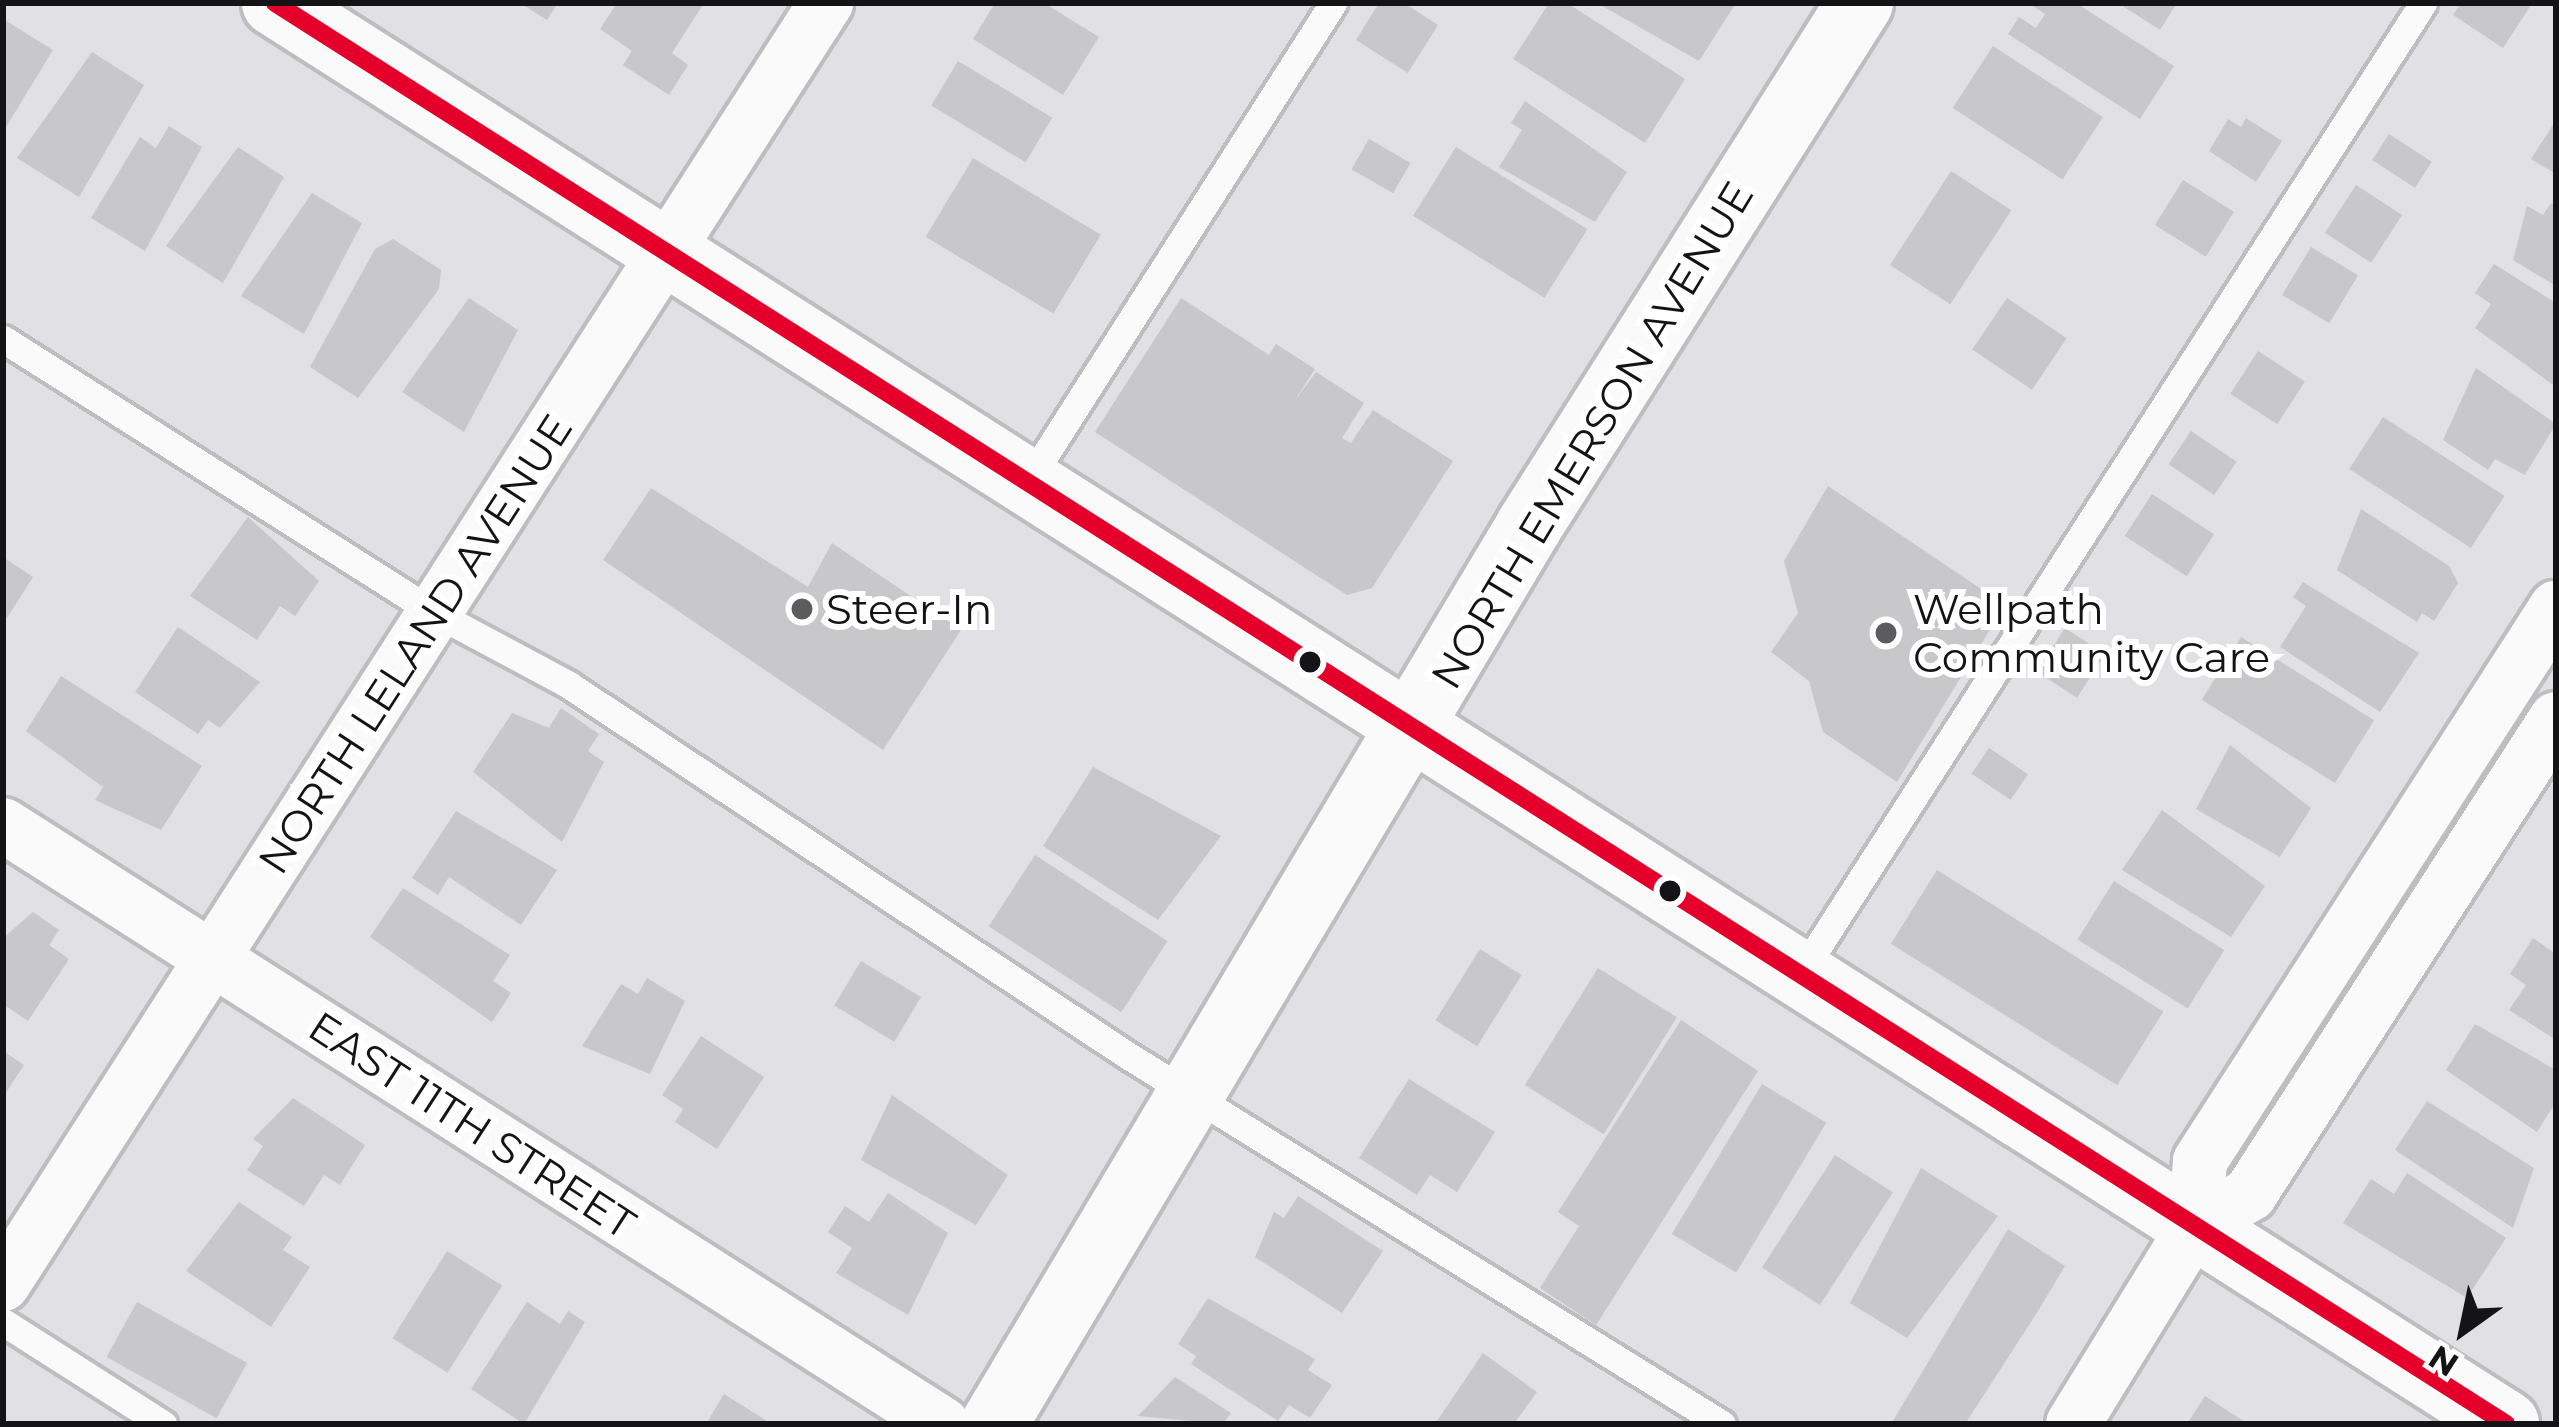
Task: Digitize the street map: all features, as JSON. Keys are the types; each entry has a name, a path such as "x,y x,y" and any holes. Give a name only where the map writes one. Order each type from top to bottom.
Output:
{"main road":[{"path":"275,3 2506,1424"},
{"name":"NORTH EMERSON AVENUE","path":"994,1424 1415,727 1528,526 1860,3"}],"street":[{"name":"NORTH LELAND AVENUE","path":"3,1284 826,3"},
{"path":"2073,1424 2195,1226 2200,1161 2556,608"},
{"path":"2195,1226 2250,1193 2556,719"},
{"name":"EAST 11TH STREET","path":"3,825 942,1424"}],"lane":[{"path":"1030,480 1334,3"},
{"path":"1801,973 2423,3"},
{"path":"3,339 435,613 569,685 1127,1054 1197,1089 1722,1424"},
{"path":"3,1322 163,1424"}],"building":[{"path":"520,3 558,3 547,20"},
{"path":"617,3 704,3 672,53 688,65 669,95 623,65 632,51 600,29"},
{"path":"995,3 1044,3 1099,37 1063,95 973,39"},
{"path":"1379,3 1404,3 1438,25 1408,73 1356,40"},
{"path":"1549,3 1567,3 1685,79 1645,143 1513,59"},
{"path":"1597,3 1729,3 1734,6 1699,61"},
{"path":"2028,3 2076,3 2174,66 2140,119 2008,34 2019,17 2036,28 2045,14"},
{"path":"2118,3 2177,3 2160,30"},
{"path":"2461,3 2531,5 2503,48 2453,15"},
{"path":"3,19 53,50 3,132"},
{"path":"1993,46 2103,117 2063,179 1953,108"},
{"path":"92,52 144,85 79,197 17,158"},
{"path":"958,61 1052,118 1026,162 931,106"},
{"path":"1525,101 1627,172 1595,222 1499,167 1522,130 1511,123"},
{"path":"2246,118 2282,141 2256,182 2209,151 2228,119 2241,127"},
{"path":"2556,120 2556,174 2531,159"},
{"path":"169,126 202,147 145,251 91,218 140,137 156,148"},
{"path":"2389,134 2432,162 2415,188 2372,160"},
{"path":"1369,139 1411,163 1393,193 1352,169"},
{"path":"238,147 284,177 223,283 166,246"},
{"path":"1456,147 1587,229 1545,298 1413,216"},
{"path":"973,158 1101,235 1053,314 926,237"},
{"path":"1951,171 2011,210 1950,304 1890,265"},
{"path":"2183,180 2234,212 2206,257 2155,225"},
{"path":"2356,185 2402,215 2371,263 2325,233"},
{"path":"312,193 362,223 304,334 241,296"},
{"path":"2551,203 2556,206 2556,286 2513,260 2527,206 2543,215"},
{"path":"393,239 441,270 439,289 358,398 310,367 375,249"},
{"path":"2311,247 2358,275 2329,323 2282,295"},
{"path":"2494,264 2556,303 2556,387 2475,328 2491,304 2475,293"},
{"path":"469,298 518,330 464,432 402,392"},
{"path":"1181,298 1269,355 1276,344 1315,369 1293,403 1316,372 1364,403 1342,438 1351,443 1373,410 1453,461 1372,588 1347,595 1095,432"},
{"path":"2007,298 2067,338 2032,390 1972,349"},
{"path":"2258,351 2305,381 2277,424 2230,394"},
{"path":"2476,368 2556,424 2525,475 2495,459 2488,470 2443,440"},
{"path":"2383,417 2505,496 2471,548 2349,469"},
{"path":"2191,431 2237,462 2214,495 2169,464"},
{"name":"Wellpath Community Care","path":"1828,486 2005,605 1897,782 1823,732 1809,681 1771,652 1798,613 1784,561"},
{"name":"Steer-In","path":"651,488 808,587 832,543 961,630 883,750 603,560"},
{"path":"2152,494 2214,534 2187,576 2125,536"},
{"path":"2361,509 2449,566 2458,583 2434,621 2422,613 2417,622 2337,570"},
{"path":"248,517 319,581 295,616 280,606 257,640 190,596"},
{"path":"3,557 33,577 3,624"},
{"path":"2303,582 2419,653 2380,712 2280,647 2306,606 2293,597"},
{"path":"178,627 260,682 220,728 208,720 198,734 135,692"},
{"path":"2065,628 2105,654 2077,698 2037,672"},
{"path":"2241,637 2374,720 2335,783 2202,700"},
{"path":"61,676 202,766 161,830 95,800 103,787 26,731"},
{"path":"561,708 599,734 588,751 604,762 562,842 473,772 512,713 549,728"},
{"path":"2230,745 2311,808 2280,857 2196,809"},
{"path":"1989,748 2028,774 2011,800 1972,774"},
{"path":"1093,767 1221,836 1158,920 1043,846"},
{"path":"2162,810 2265,886 2231,937 2122,870"},
{"path":"456,811 557,870 521,925 449,877 438,895 412,878"},
{"path":"1035,855 1168,941 1121,1012 989,926"},
{"path":"1937,870 2163,1011 2117,1085 1891,944"},
{"path":"2114,881 2224,950 2188,1008 2077,940"},
{"path":"403,888 510,955 493,981 511,993 492,1022 370,937"},
{"path":"33,912 59,930 49,945 69,959 28,1021 3,1004 3,938"},
{"path":"2533,938 2556,954 2556,1040 2509,1010 2526,985 2510,974"},
{"path":"1480,949 1522,975 1477,1046 1435,1020"},
{"path":"861,961 921,997 894,1042 834,1006"},
{"path":"1598,968 1677,1017 1604,1134 1525,1085"},
{"path":"647,978 685,1001 650,1074 582,1046 621,984 638,994"},
{"path":"1681,1020 1758,1071 1596,1325 1540,1288 1579,1226 1558,1212"},
{"path":"2475,1024 2556,1070 2556,1102 2537,1132 2446,1070"},
{"path":"701,1036 764,1077 717,1149 675,1122 683,1109 662,1095"},
{"path":"3,1051 24,1065 3,1097"},
{"path":"1409,1079 1495,1132 1457,1192 1430,1175 1417,1195 1359,1158"},
{"path":"1762,1084 1826,1123 1736,1273 1672,1234"},
{"path":"892,1095 1008,1175 976,1225 861,1160"},
{"path":"293,1098 365,1145 340,1185 324,1175 304,1206 247,1170 263,1146 253,1139"},
{"path":"2427,1101 2534,1168 2513,1228 2395,1150"},
{"path":"1835,1155 1893,1193 1820,1305 1762,1267"},
{"path":"1921,1168 1998,1216 1907,1338 1850,1303"},
{"path":"2407,1173 2506,1238 2467,1298 2343,1223 2371,1179 2394,1194"},
{"path":"888,1193 948,1233 908,1315 836,1273 852,1248 828,1232 845,1206 869,1222"},
{"path":"1298,1196 1383,1251 1342,1313 1255,1257 1274,1212 1284,1218"},
{"path":"239,1202 292,1237 283,1250 310,1267 271,1327 186,1271"},
{"path":"2008,1229 2065,1266 2038,1311 1965,1424 1891,1424"},
{"path":"447,1251 502,1285 448,1373 392,1338"},
{"path":"1208,1298 1315,1359 1308,1370 1332,1385 1310,1418 1289,1405 1278,1421 1191,1364 1196,1356 1178,1344"},
{"path":"137,1302 247,1363 217,1418 106,1357"},
{"path":"527,1302 560,1324 568,1311 585,1322 524,1424 471,1389"},
{"path":"1483,1353 1537,1392 1514,1424 1435,1424"},
{"path":"1175,1377 1231,1413 1223,1424 1138,1416"},
{"path":"724,1394 772,1424 706,1424"},
{"path":"2205,1396 2248,1424 2187,1424"}],"transit line":[{"path":"275,3 2506,1424"}],"place":[{"name":"Steer-In","path":"802,609"},
{"name":"Wellpath Community Care","path":"1886,633"}]}
